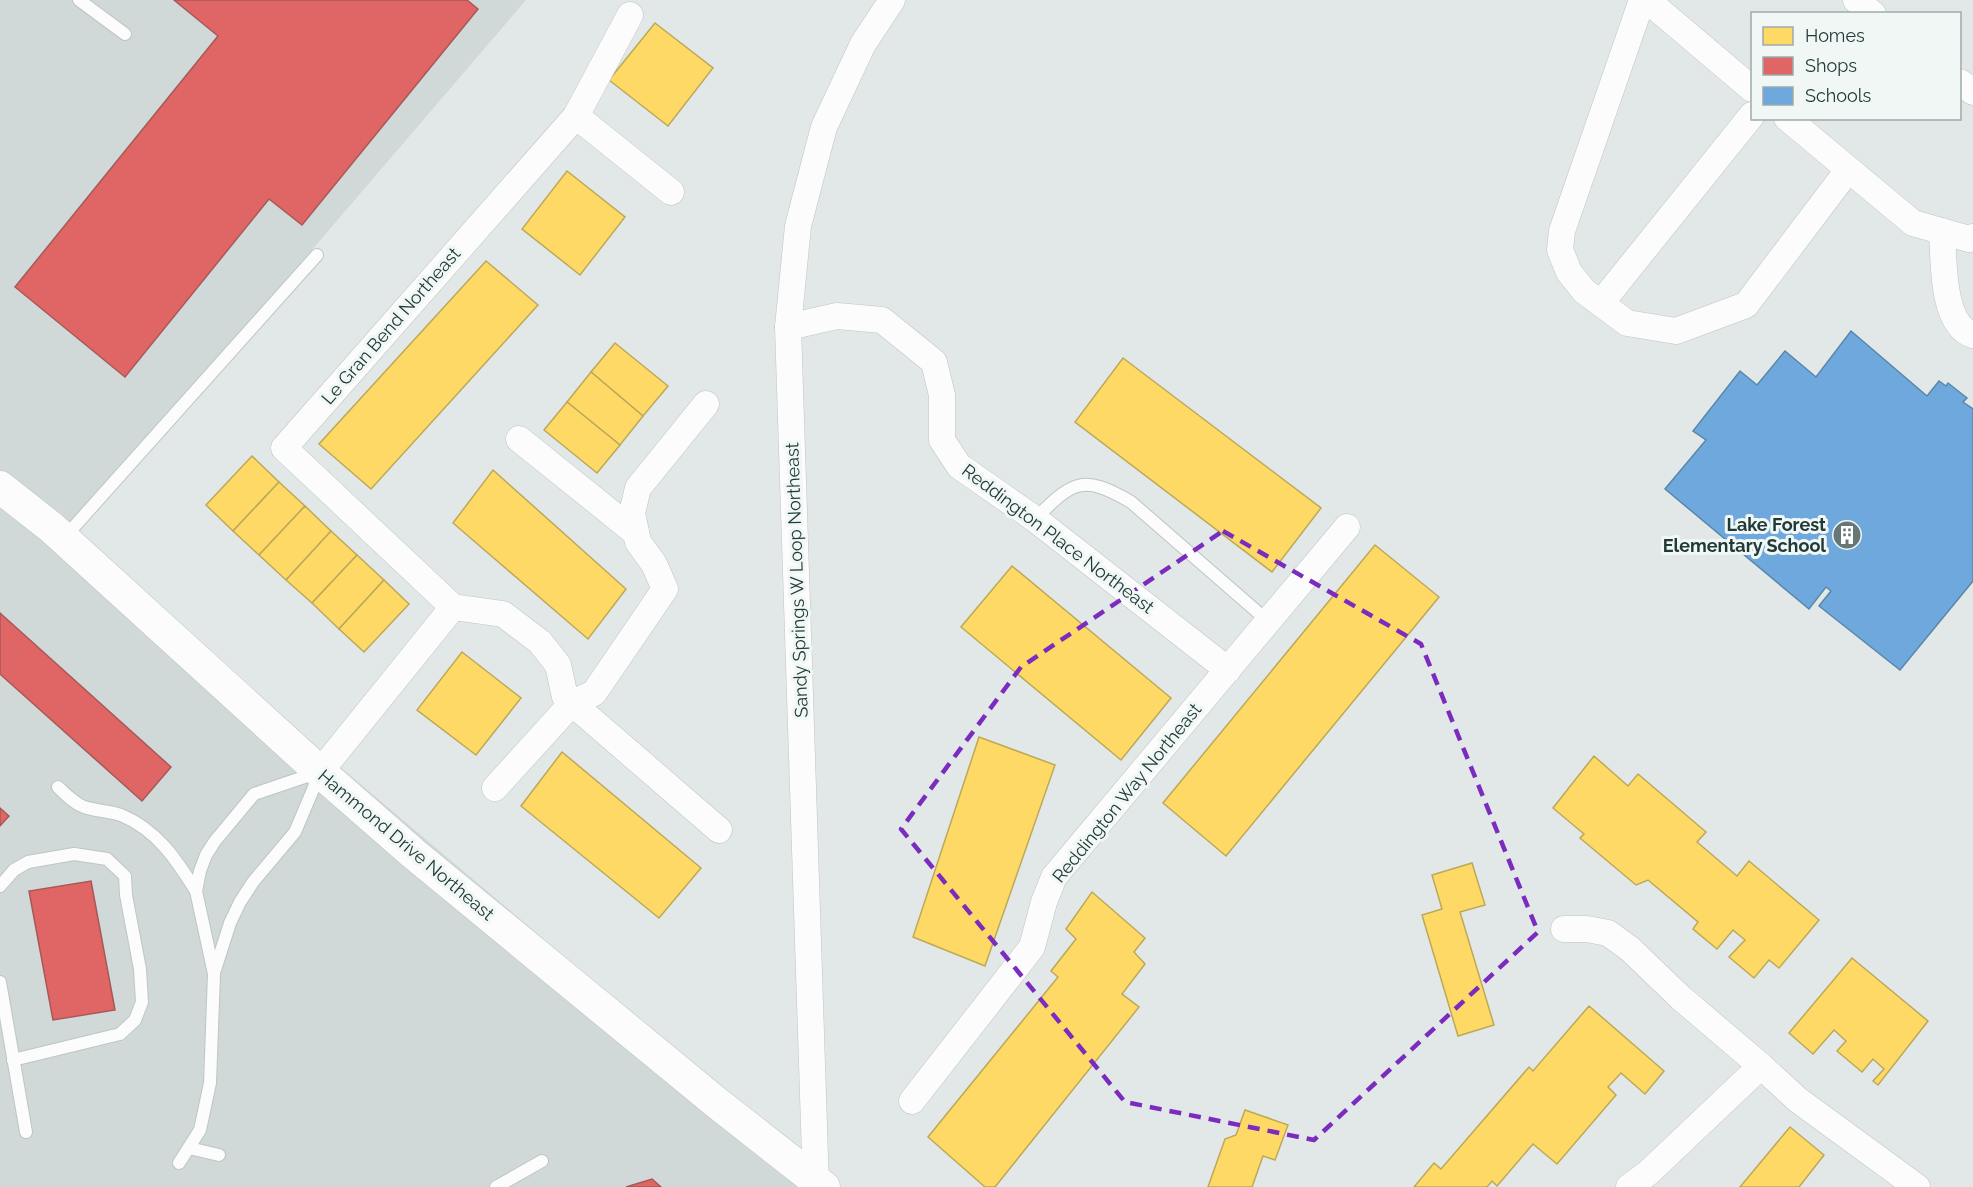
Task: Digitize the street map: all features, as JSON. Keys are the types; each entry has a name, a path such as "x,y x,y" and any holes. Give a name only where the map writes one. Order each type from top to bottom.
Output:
{"street":[{"name":"Sandy Springs W Loop Northeast","path":"819,1185 788,327 798,225 825,127 863,44 892,0"},
{"path":"1642,0 1562,231 1560,250 1569,272 1584,291 1627,323 1676,331 1746,305 1848,170"},
{"path":"1647,0 1751,88"},
{"path":"1856,0 1871,12"},
{"name":"Le Gran Bend Northeast","path":"453,607 284,448 576,116 630,15"},
{"path":"576,116 671,192"},
{"path":"1601,303 1751,116"},
{"path":"1789,120 1913,223 1969,239 1973,237"},
{"path":"1942,231 1948,306 1956,321 1973,335"},
{"name":"Reddington Place Northeast","path":"788,327 837,316 882,320 934,362 942,395 942,440 959,466 1035,519 1228,670"},
{"path":"495,788 572,704 594,693 665,589 654,564 639,542 632,513 638,488 706,404"},
{"path":"519,439 636,533"},
{"name":"Hammond Drive Northeast","path":"0,487 63,539 320,772 448,882 819,1185"},
{"name":"Reddington Way Northeast","path":"912,1101 1032,947 1044,902 1054,877 1347,527"},
{"path":"320,772 453,607 503,614 540,642 558,665 565,697 719,830"},
{"path":"1564,929 1587,929 1608,933 1630,949 1681,998 1798,1100 1917,1187"},
{"path":"1629,1187 1648,1173 1761,1066"}],"lane":[{"path":"79,0 125,34"},
{"path":"63,539 317,255"},
{"path":"1035,519 1063,492 1081,484 1107,488 1131,502 1269,622"},
{"path":"196,891 206,855 254,794 320,772"},
{"path":"214,974 230,923 240,902 253,882 295,832 320,772"},
{"path":"58,787 84,807 120,815 156,836 172,854 196,891 214,974 210,1083 200,1130 179,1164"},
{"path":"0,886 15,870 28,862 74,854 107,858 125,876 126,895 140,969 142,1002 135,1020 120,1034 13,1060"},
{"path":"0,982 26,1132"},
{"path":"189,1148 219,1155"},
{"path":"496,1187 542,1161"}],"highlighted area":[{"path":"1223,531 1421,644 1538,932 1314,1140 1125,1102 901,829 1021,667"}],"shaded area":[{"path":"0,0 526,0 67,536 823,1175 834,1187 0,1187"}],"building: Homes":[{"path":"655,23 713,68 668,126 609,80"},
{"path":"567,171 625,217 580,275 522,229"},
{"path":"486,261 538,305 371,489 319,444"},
{"path":"615,343 668,386 643,416 591,372"},
{"path":"1123,358 1321,508 1272,572 1075,422"},
{"path":"591,372 643,416 620,445 567,402"},
{"path":"567,402 620,445 597,473 544,430"},
{"path":"252,456 279,482 233,531 206,505"},
{"path":"493,470 626,589 588,639 453,523"},
{"path":"279,482 305,506 259,555 233,531"},
{"path":"305,506 331,531 286,580 259,555"},
{"path":"331,531 357,555 312,603 286,580"},
{"path":"1375,545 1439,597 1226,856 1163,803"},
{"path":"357,555 384,580 339,629 312,603"},
{"path":"1012,566 1171,698 1121,760 961,627"},
{"path":"384,580 409,604 364,652 339,629"},
{"path":"462,652 521,698 476,755 417,710"},
{"path":"979,737 1055,765 985,966 913,937"},
{"path":"562,752 701,868 659,918 521,806"},
{"path":"1594,756 1628,786 1638,774 1706,832 1697,842 1737,876 1749,861 1819,920 1779,968 1769,960 1754,978 1729,957 1745,940 1733,930 1717,949 1693,929 1698,922 1648,880 1636,885 1580,838 1584,834 1553,808"},
{"path":"1472,863 1485,905 1460,912 1494,1025 1458,1036 1422,915 1442,909 1432,875"},
{"path":"1092,892 1145,938 1134,952 1145,964 1122,994 1139,1007 995,1187 985,1187 928,1137 1058,977 1051,971 1076,939 1066,929"},
{"path":"1852,958 1928,1021 1878,1085 1873,1081 1884,1069 1873,1059 1862,1072 1837,1051 1846,1041 1834,1030 1813,1054 1789,1033"},
{"path":"1589,1006 1664,1071 1645,1094 1621,1073 1608,1087 1616,1095 1557,1164 1533,1144 1497,1186 1492,1181 1487,1187 1414,1187 1434,1163 1441,1169 1529,1067 1533,1071"},
{"path":"1245,1110 1288,1125 1275,1160 1263,1156 1252,1187 1208,1187 1225,1139 1236,1135"},
{"path":"1790,1127 1824,1155 1799,1187 1740,1187"}],"building: Shops":[{"path":"174,0 467,0 478,9 302,225 269,199 125,377 15,287 218,36"},
{"path":"0,613 171,767 142,801 0,674"},
{"path":"0,808 9,816 0,826"},
{"path":"91,881 115,1010 53,1020 29,891"},
{"path":"652,1179 661,1187 626,1187"}],"building: Schools":[{"name":"Lake Forest Elementary School","path":"1851,331 1927,396 1939,381 1946,386 1948,383 1967,398 1963,402 1973,409 1973,581 1900,670 1819,606 1831,591 1826,587 1809,609 1665,489 1706,440 1693,431 1740,371 1757,385 1785,351 1816,377"}],"place":[{"name":"Lake Forest Elementary School","path":"1847,535"}]}
